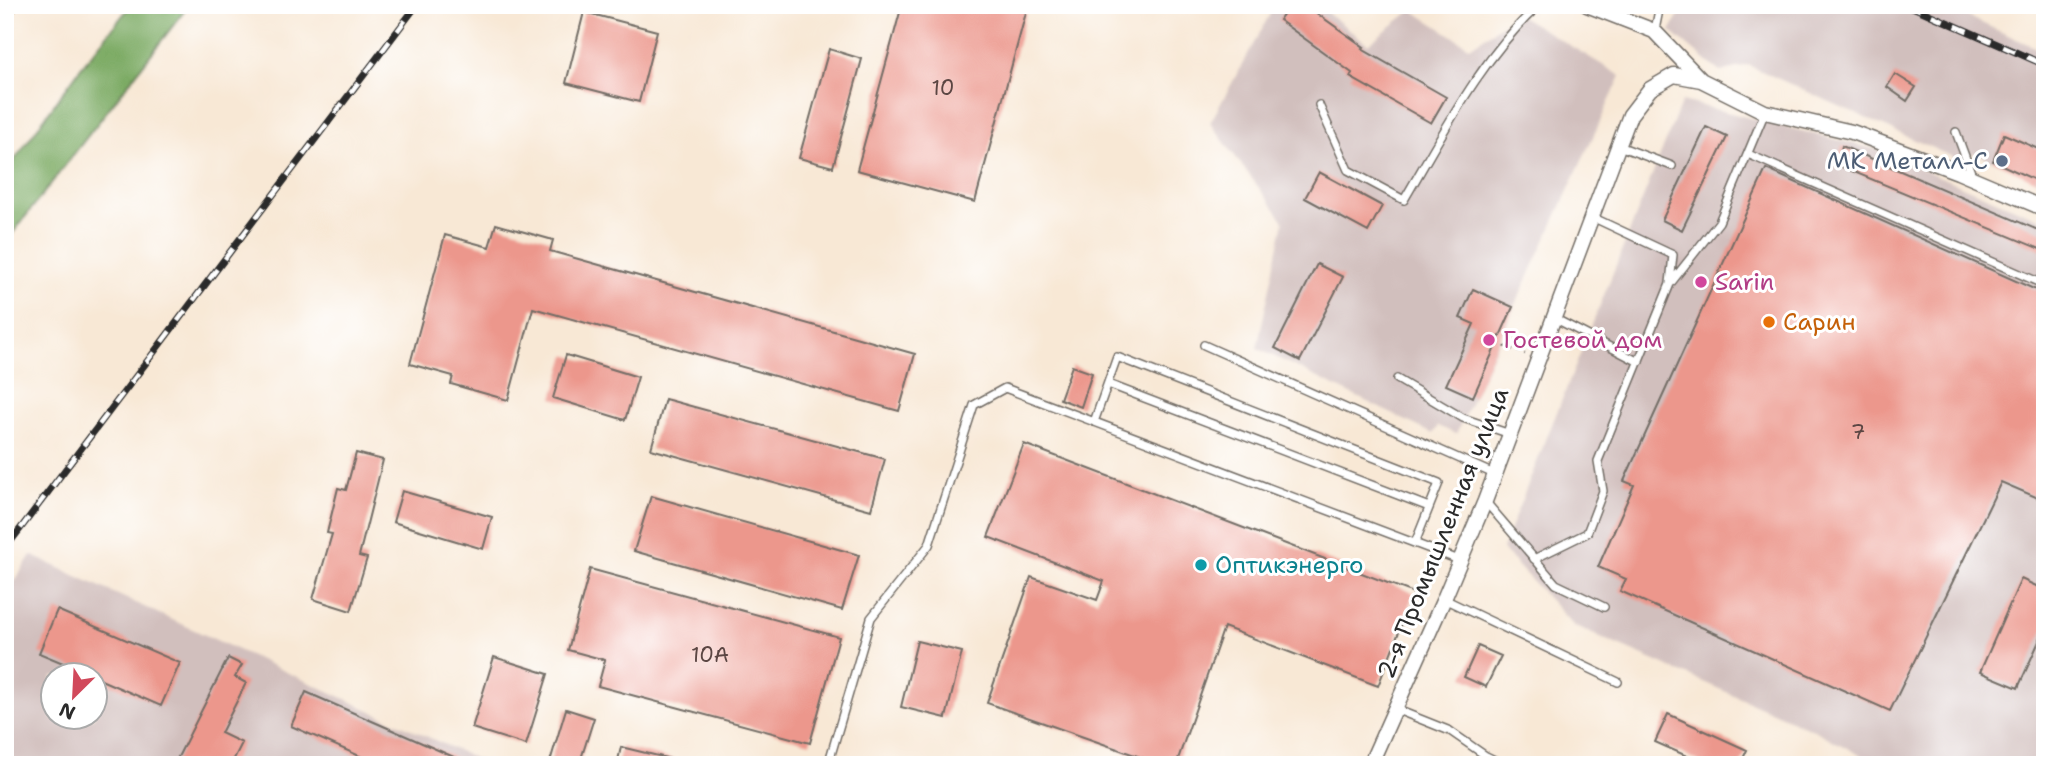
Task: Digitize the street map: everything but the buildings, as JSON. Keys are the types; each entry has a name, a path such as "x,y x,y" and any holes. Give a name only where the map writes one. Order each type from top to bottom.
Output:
{"street":[{"path":"1587,5 1654,31 1701,80"},
{"name":"2-я Промышленная улица","path":"1370,765 1485,500 1630,115 1650,89 1674,75 1701,80 1765,112 1852,132 1973,178 2045,209"}],"lane":[{"path":"1319,106 1348,170 1404,200 1464,98 1492,58 1539,5"},
{"path":"1654,31 1660,5"},
{"path":"1534,559 1587,533 1603,491 1598,461 1670,284 1719,222 1765,112"},
{"path":"1956,132 1973,178"},
{"path":"1618,146 1672,166"},
{"path":"1748,154 2045,285"},
{"path":"1592,217 1672,254 1670,284"},
{"path":"1553,318 1639,362"},
{"path":"1204,345 1494,474"},
{"path":"1094,422 1117,357 1439,483 1415,544"},
{"path":"1397,379 1463,418 1510,434"},
{"path":"1108,384 1429,507"},
{"path":"828,765 872,618 929,545 974,405 1005,388 1459,560"},
{"path":"1485,500 1556,584 1604,607"},
{"path":"1444,599 1618,682"},
{"path":"1395,709 1450,732 1504,765"}],"path":[{"path":"5,21 21,5"},
{"path":"1498,344 1538,359"}],"shaded area":[{"path":"1275,5 1317,5 1368,44 1412,10 1470,47 1517,14 1621,76 1456,434 1438,426 1433,434 1257,348 1284,221 1210,123"},
{"path":"1685,5 1942,5 2045,52 2045,184 1975,153 1957,159 1748,65 1720,72 1670,31"},
{"path":"1682,101 1874,149 2045,221 2045,765 1878,765 1816,731 1574,626 1502,549"},
{"path":"31,555 489,765 5,765 5,597"}],"green space":[{"path":"131,5 189,5 5,243 5,173 79,70"}],"railway":[{"path":"5,549 417,5"},
{"path":"1908,5 2045,65"}],"place":[{"name":"МК Металл-С","path":"2002,161"},
{"name":"Sarin","path":"1701,282"},
{"name":"Сарин","path":"1769,322"},
{"name":"Гостевой дом","path":"1489,340"},
{"name":"Оптикэнерго","path":"1201,565"}]}
